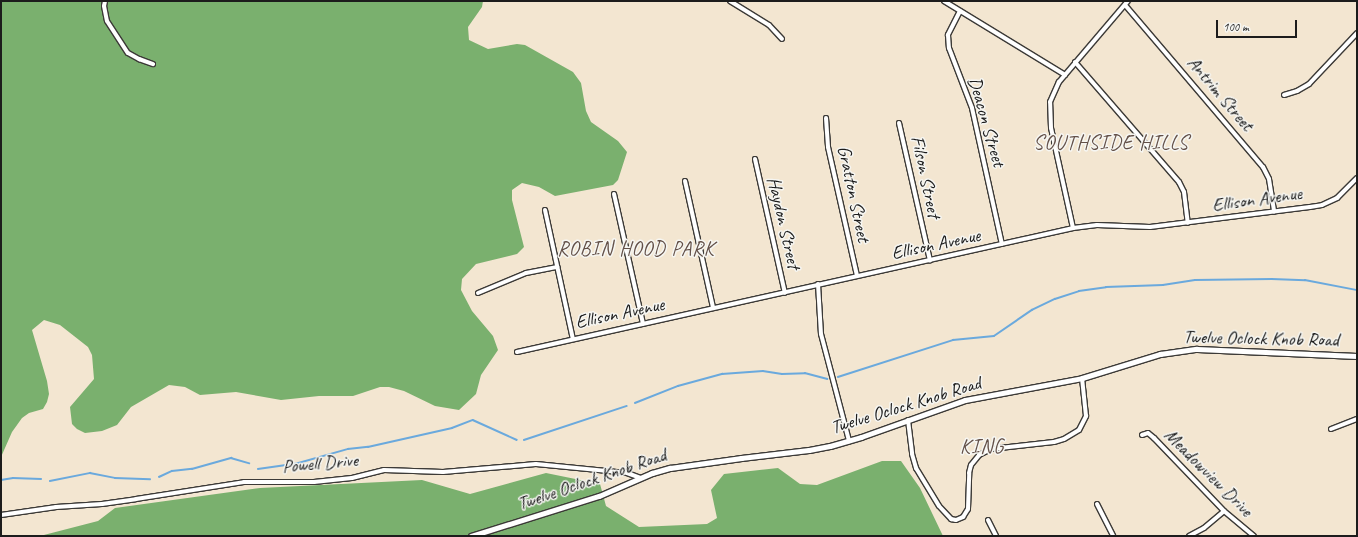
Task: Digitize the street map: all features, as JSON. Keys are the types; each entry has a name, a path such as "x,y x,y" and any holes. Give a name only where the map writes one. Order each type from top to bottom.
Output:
{"street":[{"path":"105,1 104,6 107,21 128,53 153,64"},
{"path":"730,1 769,25 782,39"},
{"path":"944,1 1065,75"},
{"path":"1073,228 1050,120 1052,96 1075,62 1127,3"},
{"name":"Antrim Street","path":"1127,3 1263,167 1269,179 1274,212"},
{"name":"Deacon Street","path":"960,11 948,35 949,48 972,108 1002,244"},
{"path":"1284,94 1297,91 1309,84 1357,33"},
{"path":"1075,62 1179,182 1184,192 1188,223"},
{"name":"Gratton Street","path":"826,118 828,147 857,276"},
{"name":"Filson Street","path":"899,122 930,260"},
{"name":"Haydon Street","path":"755,159 785,293"},
{"path":"685,181 713,307"},
{"name":"Ellison Avenue","path":"517,352 713,307 785,293 818,284 1073,228 1097,226 1150,227 1310,207 1329,202 1344,192 1356,181"},
{"path":"614,194 643,324"},
{"path":"545,210 573,339"},
{"path":"478,293 526,273 557,267"},
{"path":"818,284 821,334 849,441"},
{"name":"Twelve Oclock Knob Road","path":"471,536 599,496 641,478 670,468 809,450 849,441 978,397 1082,378 1144,358 1190,350 1357,356"},
{"path":"908,420 912,454 916,468 939,506 951,519 956,520 963,517 968,509 969,473 971,465 978,456 991,449 1054,442 1068,437 1079,430 1086,416 1082,378"},
{"path":"1331,429 1357,418"},
{"name":"Meadowview Drive","path":"1142,435 1148,433 1154,438 1224,511 1254,536"},
{"name":"Powell Drive","path":"1,515 56,506 129,500 244,482 314,482 352,478 384,470 443,472 536,464 627,473 641,478"},
{"path":"1097,504 1113,536"},
{"path":"1189,536 1204,528 1224,511"},
{"path":"988,520 996,536"}],"green space":[{"path":"1,1 483,1 482,7 468,27 469,40 488,49 517,44 525,45 573,72 581,83 586,111 591,122 618,141 627,152 618,180 613,185 555,196 539,187 522,183 512,190 512,200 524,247 517,254 476,264 462,279 461,290 472,311 493,336 498,350 481,375 476,394 459,410 435,406 404,391 389,387 380,387 353,396 319,396 281,400 236,392 200,395 185,387 169,385 131,407 117,425 102,431 85,433 77,429 72,424 70,407 94,379 92,355 88,347 60,325 44,320 32,330 47,381 49,394 47,402 43,409 29,413 22,418 12,432 1,457"},
{"path":"882,461 901,461 920,488 943,536 40,536 98,521 115,508 260,488 422,480 470,494 546,473 600,484 606,506 639,527 707,524 717,518 711,490 724,474 778,468 800,484 817,485"}],"waterway":[{"path":"838,377 953,340 994,336 1032,310 1055,299 1079,291 1106,287 1163,285 1195,280 1272,279 1305,280 1357,290"},
{"path":"635,403 678,386 722,374 763,371 782,374 805,373 827,379"},
{"path":"524,440 627,406"},
{"path":"258,469 295,464 348,449 368,447 452,428 473,420 517,440"},
{"path":"159,477 172,471 192,469 231,458 249,463"},
{"path":"50,481 90,473 115,478 150,479"},
{"path":"1,480 13,478 41,479"}],"district":[{"name":"SOUTHSIDE HILLS","path":"1111,142"},
{"name":"ROBIN HOOD PARK","path":"636,248"},
{"name":"KING","path":"982,446"}]}
